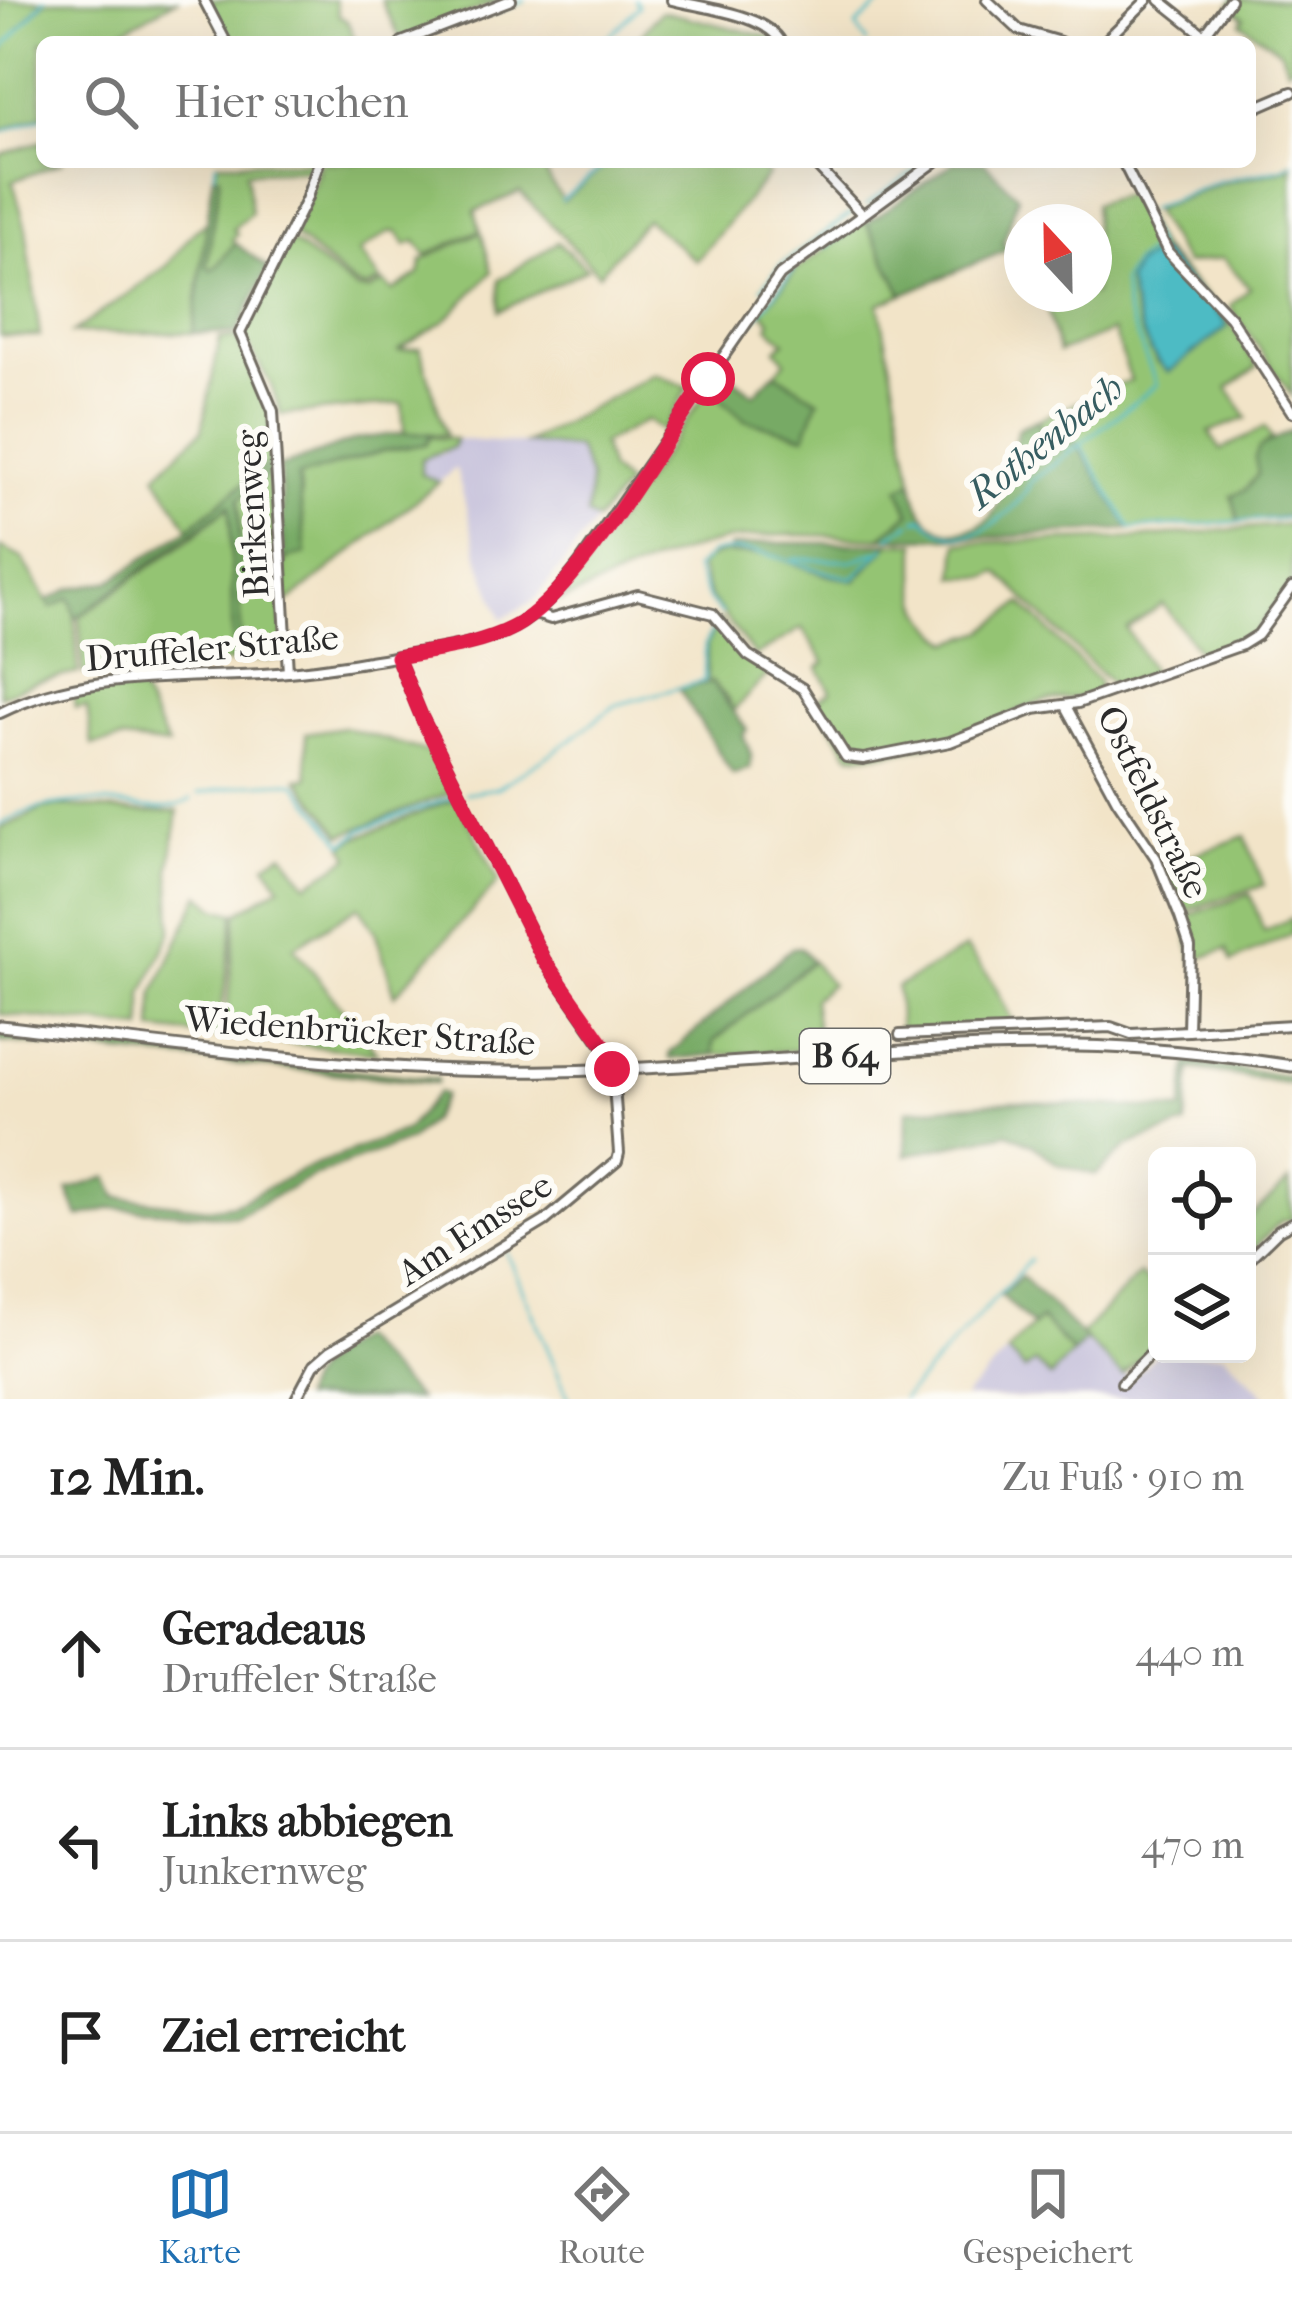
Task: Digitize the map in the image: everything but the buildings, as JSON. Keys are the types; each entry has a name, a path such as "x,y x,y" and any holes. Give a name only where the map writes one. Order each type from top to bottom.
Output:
{"main road":[{"name":"Wiedenbrücker Straße","path":"0,1026 408,1068 612,1069 1036,1046 1184,1051 1292,1066"}],"street":[{"path":"204,0 223,36"},
{"path":"418,36 511,0"},
{"path":"672,0 760,22 778,36"},
{"path":"987,0 1019,30 1040,36"},
{"path":"996,9 1005,0"},
{"path":"1110,36 1147,0"},
{"path":"1160,0 1204,35 1230,0"},
{"path":"1256,107 1292,92"},
{"name":"Birkenweg","path":"288,672 273,411 240,333 306,200 317,168"},
{"path":"820,168 862,214"},
{"name":"Druffeler Straße","path":"0,713 88,683 288,672 397,657 485,640 535,614 580,563 780,275 927,168"},
{"path":"1126,168 1168,252 1229,317 1292,412"},
{"name":"Ostfeldstraße","path":"1188,1031 1190,947 1180,917 1156,858 1117,800 1072,707 1241,645 1258,635 1292,588"},
{"path":"535,614 551,619 638,595 713,614 748,655 803,689 846,757 854,759 950,742 1034,709 1072,707"},
{"path":"397,657 422,718 544,960 604,1045 612,1069"},
{"path":"900,1036 1111,1027 1131,1034 1292,1025"},
{"name":"Am Emssee","path":"296,1399 314,1365 330,1351 545,1222 617,1161 612,1069"},
{"path":"1254,1255 1292,1223"},
{"path":"1122,1383 1148,1357"}],"shaded area":[{"path":"455,439 577,448 590,478 587,516 596,521 536,599 502,619 479,559 456,468 439,482 421,474 419,467 421,459 453,447"},
{"path":"1086,1340 1131,1380 1148,1363 1233,1363 1269,1399 963,1398 1007,1352 1025,1370 1034,1362 1050,1376"}],"green space":[{"path":"0,0 44,0 17,31 47,0 176,0 119,36 36,36 36,118 0,131 0,53 5,50 0,51"},
{"path":"209,0 335,0 339,16 353,36 229,36"},
{"path":"381,0 502,0 411,36 399,36"},
{"path":"1233,0 1292,0 1292,66 1287,68 1281,51 1241,23 1244,18 1229,7"},
{"path":"661,11 766,36 640,36"},
{"path":"36,143 36,168 47,168 13,181 26,229 40,336 0,336 0,155"},
{"path":"1292,164 1292,396 1230,306 1250,288 1223,258 1185,264 1152,210 1222,183"},
{"path":"216,168 314,168 246,172 251,213 233,229 235,243 209,270 220,177 215,175"},
{"path":"320,168 542,168 563,201 602,168 759,168 768,175 696,261 646,219 599,274 520,192 475,211 480,230 426,255 416,241 406,245 398,232 389,232 359,252 381,281 366,288 355,285 293,235"},
{"path":"946,168 990,168 1018,196 1016,204 1004,204 1004,251 903,294 867,223"},
{"path":"213,175 220,176 207,265 210,270 216,267 235,243 268,268 237,333 193,333"},
{"path":"1132,192 1159,247 1229,320 1257,367 1228,388 1247,418 1209,432 1221,450 1265,427 1272,438 1258,453 1259,473 1245,490 1232,496 1239,522 1130,529 1076,442 1043,434 1037,420 1131,380 1113,331 1059,352 1048,312 1112,312 1112,204 1094,204","holes":["1164,255 1224,320 1157,363 1131,300"]},
{"path":"865,221 903,294 879,304 913,481 900,489 910,513 880,538 766,536 707,545 561,601 709,388 745,420 818,400 775,373 786,361 776,349 785,342 768,326 771,321 762,311 797,269"},
{"path":"207,222 193,333 72,333 167,266"},
{"path":"481,232 492,272 445,321 397,351 420,348 446,435 404,433 402,403 281,415 271,385 243,335 288,244 292,242 356,289 368,291 384,283 393,291 419,274 422,260"},
{"path":"558,242 587,269 499,311 499,280"},
{"path":"220,338 237,338 271,411 270,462 189,528 156,475 202,430"},
{"path":"722,370 754,394 775,373 818,400 805,436 745,420 709,388"},
{"path":"654,374 688,387 663,431 647,420 602,444 610,471 627,484 596,521 587,516 590,478 577,448 526,443"},
{"path":"1037,420 1043,434 1076,442 1130,529 880,538 910,513 899,488 913,481 922,511 935,525 954,531 985,522 1001,498 1018,428"},
{"path":"1292,430 1292,516 1239,522 1232,496 1245,490 1258,474 1255,458 1259,448"},
{"path":"431,434 426,444 383,451 298,477 306,554 284,559 280,467 357,439"},
{"path":"430,437 455,439 453,447 421,459 421,474 439,482 286,604 284,559 288,560 301,495 298,477 383,451 426,444"},
{"path":"270,462 274,469 239,499 241,661 233,662 230,505 79,616 70,598 51,608 47,601 72,588 111,581 189,528"},
{"path":"274,469 285,659 241,661 239,498"},
{"path":"231,504 233,662 83,673 79,617"},
{"path":"1292,524 1292,582 1254,634 1202,656 1163,604 1127,629 1153,673 1114,687 998,572 988,577 955,577 958,543 1137,538"},
{"path":"890,543 916,543 919,599 929,621 951,642 985,631 1022,603 1099,682 1097,694 1041,702 974,731 920,747 849,754 816,701 831,691 818,668 825,663 802,628 755,656 711,599 699,567 712,557 751,552 855,580"},
{"path":"890,543 856,580 767,554 729,554 730,547"},
{"path":"0,547 22,558 51,607 70,598 78,673 0,696"},
{"path":"720,621 746,656 771,671 733,711 729,700 707,682 707,643"},
{"path":"712,682 747,730 743,734 751,755 750,768 733,775 678,688"},
{"path":"138,686 168,746 123,740 92,745 87,707 75,708 73,693"},
{"path":"343,727 435,754 454,791 342,835 298,779 308,778 306,733"},
{"path":"457,798 499,881 395,995 375,931 359,906 294,947 377,1053 224,1037 237,913 280,886 266,864 283,853 307,884 350,857 344,846 355,838"},
{"path":"58,806 178,811 170,869 172,931 143,993 143,1029 0,1014 0,829"},
{"path":"1245,836 1264,885 1180,913 1162,866"},
{"path":"200,894 216,908 235,913 218,1037 153,1030 154,993"},
{"path":"1250,894 1264,931 1292,918 1292,934 1232,962 1227,949 1193,961 1185,917"},
{"path":"800,947 812,961 714,1041 714,1055 670,1059 670,1053 792,948"},
{"path":"966,948 992,980 1015,1027 900,1034 897,987"},
{"path":"812,961 831,984 813,999 819,1049 714,1055 713,1042"},
{"path":"0,1033 437,1079 437,1083 0,1042"},
{"path":"1188,1062 1292,1077 1292,1084 1191,1069 1186,1125 1128,1146 1096,1175 1057,1164 1034,1145 1008,1133 906,1155 907,1110 1012,1101 1182,1110"},
{"path":"438,1092 444,1095 430,1121 410,1140 314,1176 236,1216 112,1208 79,1217 68,1190 108,1177 117,1197 208,1208 234,1204 302,1170 406,1130"},
{"path":"1289,1181 1292,1219 1281,1221 1256,1246 1256,1212"},
{"path":"1139,1274 1148,1282 1148,1352 1122,1375 1081,1335"},
{"path":"1021,1276 1086,1340 1073,1353 1041,1319 1033,1326 1001,1295"},
{"path":"1040,1318 1073,1353 1050,1377 1035,1362 1025,1370 1007,1352"},
{"path":"357,1338 418,1399 301,1399 315,1370"}],"water":[{"path":"1159,251 1227,327 1169,372 1147,343 1127,281 1137,263"}],"waterway":[{"path":"0,52 45,0"},
{"path":"489,15 525,0"},
{"path":"610,36 639,6 635,0"},
{"path":"863,36 856,26 886,0"},
{"path":"1101,36 1138,1"},
{"path":"212,7 228,36"},
{"path":"0,133 36,120"},
{"name":"Rothenbach","path":"1149,209 1219,181 1292,162"},
{"path":"214,174 215,168"},
{"path":"562,200 601,168"},
{"path":"866,205 918,168"},
{"path":"762,288 782,264 852,213"},
{"name":"Rothenbach","path":"917,520 923,518 953,535 983,530 1011,510 1031,482 1157,385 1127,312 1122,282 1135,261 1156,246 1139,214"},
{"path":"825,247 851,229"},
{"path":"754,321 793,270"},
{"path":"1081,446 1131,529 1292,518"},
{"name":"Rothenbach","path":"889,537 911,523"},
{"name":"Rothenbach","path":"721,614 709,601 695,569 712,553 767,554 853,578 885,547"},
{"name":"Rothenbach","path":"794,559 852,561 878,551"},
{"name":"Rothenbach","path":"466,793 497,788 616,705 704,681 705,644 716,622"},
{"name":"Rothenbach","path":"199,794 248,784 296,784 344,844 363,829 455,796"},
{"name":"Rothenbach","path":"0,825 26,812 67,803 161,808 192,799"},
{"path":"507,1253 569,1399"},
{"path":"902,1399 1030,1260"}],"route":[{"path":"612,1069 604,1045 544,960 422,718 397,657 485,640 540,609 580,563 708,379"}]}
